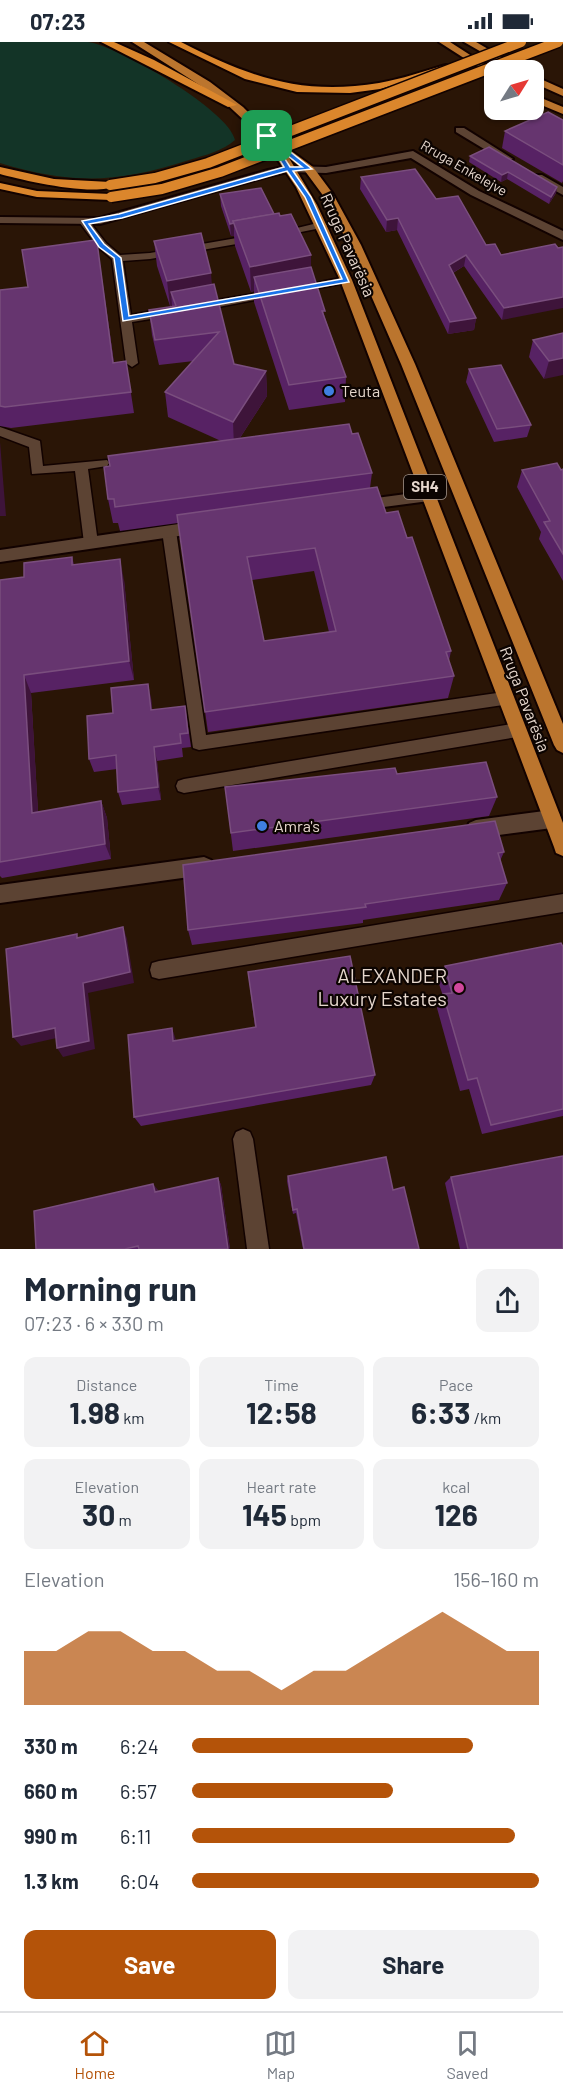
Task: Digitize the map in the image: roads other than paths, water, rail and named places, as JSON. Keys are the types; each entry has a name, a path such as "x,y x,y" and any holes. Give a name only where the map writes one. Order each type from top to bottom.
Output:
{"highway":[{"path":"106,42 151,62 232,105"},
{"path":"174,42 251,80 273,86 304,90 370,88 459,65"},
{"path":"0,170 36,180 110,191 208,162 521,42"},
{"path":"0,186 48,195 162,189 220,172 558,42"}],"main road":[{"name":"SH4","path":"137,42 232,105 267,136"},
{"path":"444,42 484,68"},
{"path":"469,42 501,60"},
{"path":"544,84 563,93"},
{"path":"544,102 563,111"},
{"name":"Rruga Pavarësia","path":"267,136 308,197 346,280 504,699 563,847"},
{"name":"Rruga Pavarësia","path":"267,136 309,169 327,194 355,245 400,344 563,745"}],"street":[{"path":"460,130 563,192"},
{"name":"Rruga Enkelejve","path":"0,220 85,223 120,216 288,169 326,170 413,154 475,193 563,236"},
{"path":"341,508 429,496"},
{"path":"0,556 215,525"},
{"path":"458,831 552,819"},
{"path":"0,894 223,863"}],"lane":[{"path":"85,223 102,245 117,258 132,363"},
{"path":"117,258 150,256 322,225"},
{"path":"126,319 346,280"},
{"path":"0,431 35,444 37,471 102,463"},
{"path":"81,466 91,543"},
{"path":"169,531 199,743 504,699"},
{"path":"184,786 517,730"},
{"path":"159,970 563,903"},
{"path":"243,1139 258,1249"}],"place":[{"name":"Teuta","path":"329,391"},
{"name":"Amra's","path":"262,826"},
{"name":"ALEXANDER Luxury Estates","path":"459,988"}]}
